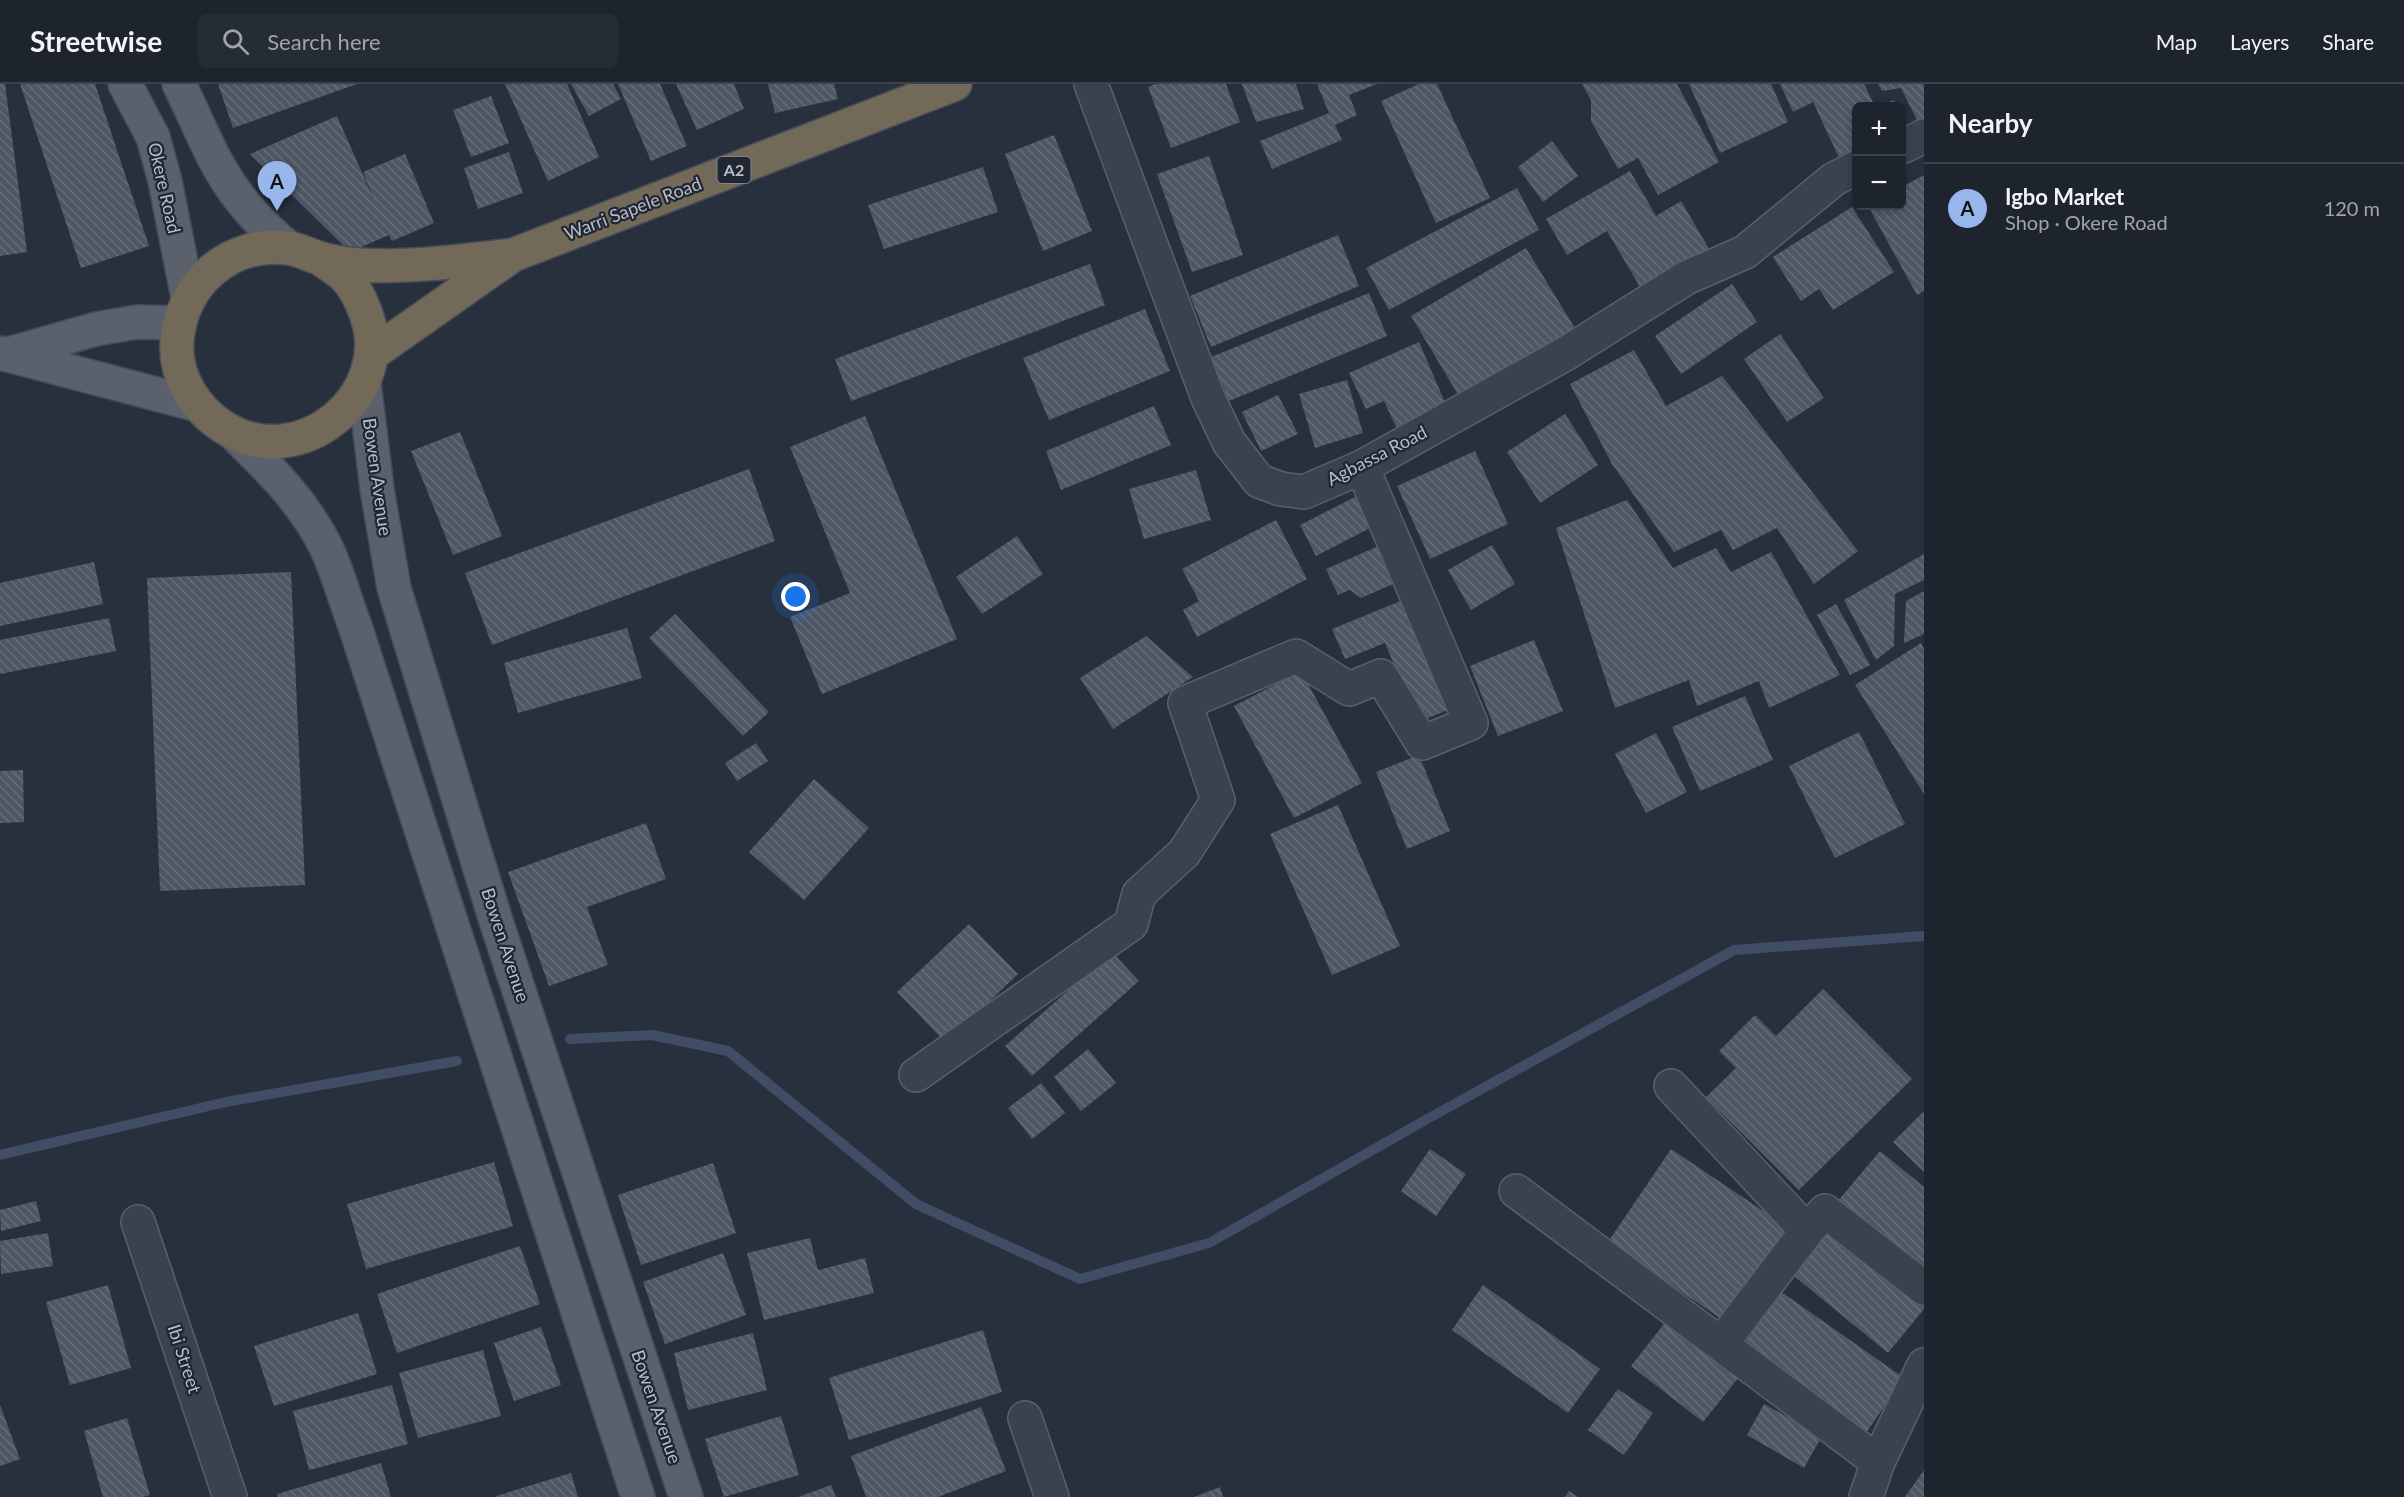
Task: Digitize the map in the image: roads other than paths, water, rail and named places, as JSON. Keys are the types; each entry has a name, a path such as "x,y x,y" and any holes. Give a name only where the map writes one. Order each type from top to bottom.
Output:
{"highway":[{"name":"Warri Sapele Road","path":"321,259 357,265 410,266 513,255 955,84"},
{"path":"260,248 290,248 321,259 344,276 361,299 371,326 368,368 346,411 325,427 301,438 266,441 232,432 213,420 198,405 186,387 179,366 177,345 184,310 206,274 231,257 260,248"},
{"name":"Warri Sapele Road","path":"368,368 513,255"}],"main road":[{"name":"Okere Road","path":"125,84 153,137 167,192 184,310"},
{"path":"179,84 222,174 275,237 290,248"},
{"path":"4,353 96,329 137,322 184,310"},
{"path":"4,353 198,405"},
{"name":"Bowen Avenue","path":"368,368 377,489 394,588 496,921 686,1497"},
{"path":"232,432 275,474 302,507 326,547 355,626 638,1497"}],"street":[{"name":"Agbassa Road","path":"1091,84 1208,398 1229,442 1259,481 1281,489 1304,492 1362,466 1565,354 1686,278 1744,252 1834,179 1852,170"},
{"path":"1906,145 1924,136"},
{"path":"916,1075 1131,924 1139,894 1184,853 1218,800 1185,703 1296,656 1349,690 1381,676 1422,743 1471,723 1362,466"},
{"path":"1671,1086 1807,1231"},
{"path":"1516,1191 1878,1462"},
{"path":"1721,1344 1807,1231 1825,1211 1924,1288"},
{"name":"Ibi Street","path":"138,1222 230,1497"},
{"path":"1866,1497 1878,1462 1924,1365"},
{"path":"1025,1418 1052,1497"}],"waterway":[{"path":"570,1039 652,1035 728,1051 916,1204 1080,1279 1209,1243 1429,1118 1734,950 1924,936"},
{"path":"0,1155 226,1102 457,1061"}],"place":[{"name":"Igbo Market","path":"277,211"}]}
